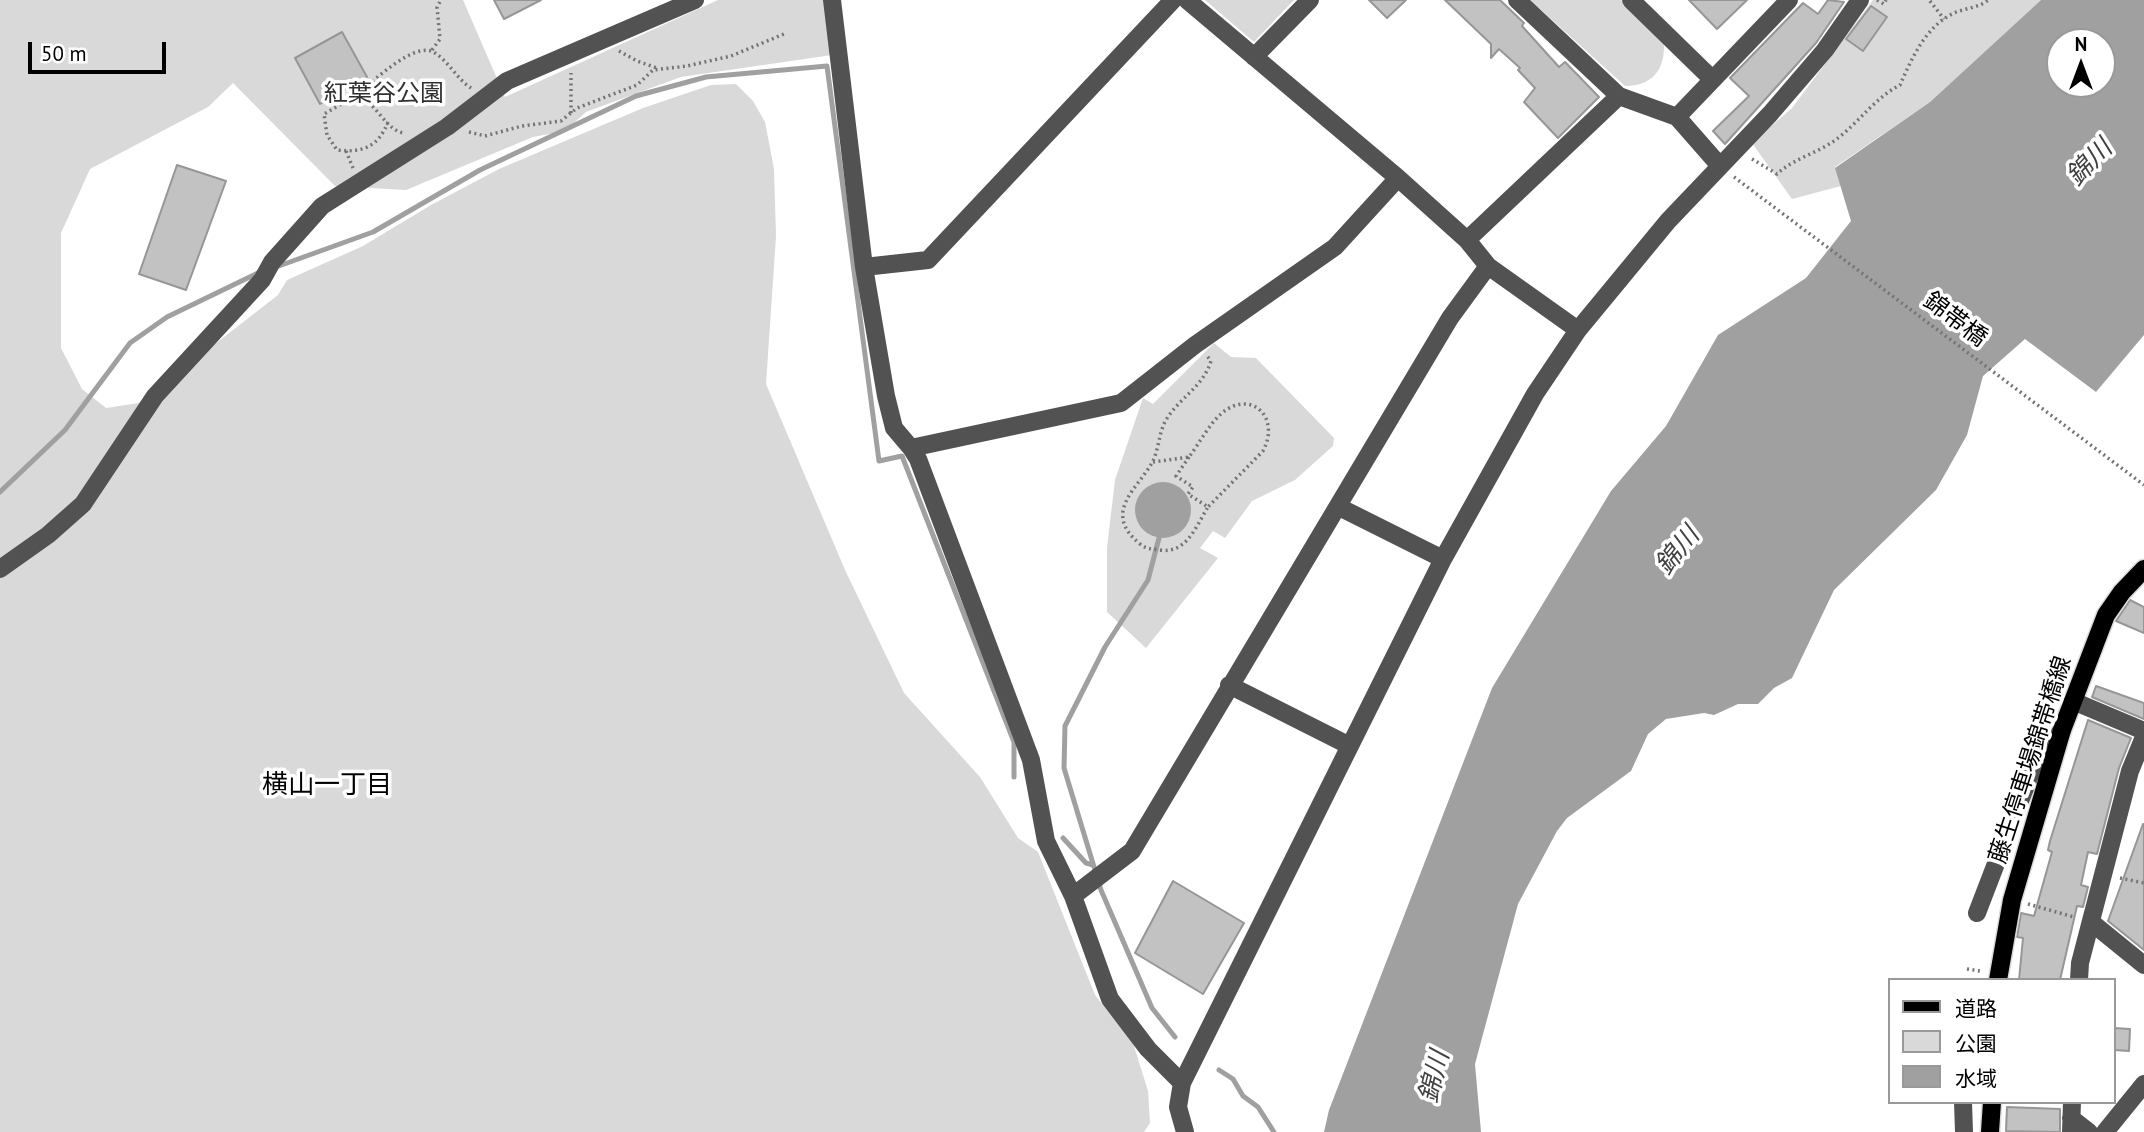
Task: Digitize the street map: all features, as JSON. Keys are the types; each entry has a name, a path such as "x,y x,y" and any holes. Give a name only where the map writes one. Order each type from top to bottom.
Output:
{"main road":[{"name":"藤生停車場錦帯橋線","path":"1998,978 2012,900 2062,730 2106,615 2122,592 2144,569"},
{"path":"1990,1132 1992,1104"}],"street":[{"path":"0,569 48,535 83,504 155,396 262,279 272,262 321,206 447,127 507,81 695,0"},
{"path":"832,0 864,267 894,428 918,459 1031,760 1046,841 1073,897 1110,999 1149,1049 1182,1083"},
{"path":"864,267 928,260 1173,0"},
{"path":"1187,0 1398,178 1467,240 1488,266 1578,330"},
{"path":"1254,57 1310,0"},
{"path":"1517,0 1619,96 1677,117 1720,166"},
{"path":"1631,0 1712,79"},
{"path":"1677,117 1788,0"},
{"path":"1185,1132 1178,1107 1182,1083 1443,559 1535,394 1578,330 1668,221 1825,50 1860,0"},
{"path":"1467,240 1619,96"},
{"path":"911,448 1121,403 1195,345 1335,247 1398,178"},
{"path":"1073,897 1132,851 1450,318 1488,266"},
{"path":"1339,507 1443,559"},
{"path":"1230,685 1350,746"},
{"path":"2073,701 2144,730"},
{"path":"1977,913 2030,775 2062,730"},
{"path":"2079,978 2130,771 2144,737"},
{"path":"2091,922 2144,965"},
{"path":"2105,1132 2144,1084"},
{"path":"1963,1104 1964,1132"},
{"path":"2072,1117 2089,1132"}],"path":[{"path":"388,122 383,134 370,148 354,152 337,150 327,135 324,114 355,96 400,59 432,50 440,39 438,7 441,0"},
{"path":"1877,0 1884,4 1886,0"},
{"path":"1923,0 1932,0 1944,19"},
{"path":"1761,163 1777,174 1838,138 1860,115 1900,85 1914,52 1944,19 1988,0"},
{"path":"447,127 485,136 522,126 561,121 571,113 637,85 653,70 731,56 784,34"},
{"path":"603,41 637,61 661,69"},
{"path":"432,50 466,86 484,97"},
{"path":"570,53 571,113"},
{"path":"355,96 367,99 396,131 426,139"},
{"name":"錦帯橋","path":"1744,184 2144,485"},
{"path":"1195,345 1211,361 1206,377 1165,422 1153,461 1138,478 1123,511 1126,527 1145,548 1167,551 1179,548 1187,541 1208,507 1263,451 1271,429 1268,417 1259,409 1234,406 1221,414 1176,476 1193,487 1188,494 1208,507"},
{"path":"1153,461 1189,457"},
{"path":"2104,878 2128,877 2144,883"},
{"path":"2012,900 2091,922"}],"green space":[{"name":"紅葉谷公園","path":"0,0 463,0 505,97 718,0 824,0 832,55 681,77 586,112 565,131 533,137 406,190 335,186 233,83 208,107 90,169 61,233 61,348 82,389 106,408 139,403 278,295 287,280 363,246 431,205 499,169 643,108 711,85 736,84 753,101 765,122 774,169 776,236 766,384 845,570 904,693 980,777 1018,838 1038,852 1095,995 1133,1043 1148,1091 1150,1123 1144,1132 0,1132"},
{"path":"1205,0 1294,0 1254,42"},
{"path":"1530,0 1621,0 1664,44 1659,69 1649,80 1625,86"},
{"path":"1873,0 2041,0 1930,102 1835,167 1841,186 1792,199 1752,143 1792,108"},
{"path":"1214,343 1231,357 1256,358 1334,438 1333,446 1295,480 1252,501 1225,538 1213,531 1200,548 1218,558 1146,648 1107,612 1107,548 1115,480 1143,398 1153,404"}],"water":[{"name":"錦川","path":"2041,0 2144,0 2144,335 2096,392 2025,339 1983,376 1967,435 1936,490 1834,590 1792,678 1774,688 1758,704 1738,704 1714,715 1704,713 1666,719 1648,734 1631,771 1567,818 1557,831 1518,904 1475,1064 1481,1132 1324,1132 1329,1110 1492,688 1611,491 1666,426 1718,335 1806,278 1851,221 1835,168 1930,102"},
{"path":"1158,482 1168,482 1183,490 1189,499 1189,521 1183,530 1168,538 1158,538 1140,526 1135,515 1135,505 1147,487"}],"building":[{"path":"494,0 541,0 504,19"},
{"path":"1369,0 1406,0 1387,18"},
{"path":"1445,0 1500,0 1524,23 1522,26 1559,67 1565,62 1599,97 1558,138 1524,102 1535,88 1518,70 1520,68 1499,49 1491,58 1491,44"},
{"path":"1689,0 1747,0 1717,29"},
{"path":"1828,0 1844,2 1816,43 1725,144 1713,131 1749,96 1730,78 1803,3 1818,14"},
{"path":"1871,6 1887,17 1863,51 1846,39"},
{"path":"342,32 367,77 320,104 295,58"},
{"path":"177,165 226,181 186,290 139,274"},
{"path":"2130,600 2144,607 2144,633 2116,621"},
{"path":"2096,686 2144,703 2144,719 2092,697"},
{"path":"2088,720 2131,738 2119,768 2097,854 2088,852 2081,885 2088,887 2083,907 2077,906 2060,978 2019,978 2023,938 2017,937 2021,913 2034,916 2052,852 2048,850"},
{"path":"2144,824 2144,950 2108,921"},
{"path":"1173,881 1244,923 1203,994 1135,953"},
{"path":"2116,1028 2130,1029 2129,1051 2116,1050"},
{"path":"2007,1107 2060,1109 2060,1132 2006,1131"}],"waterway":[{"path":"276,267 373,232 480,170 636,96 706,77 827,66 879,461 902,456 1014,742 1014,777"},
{"path":"0,492 65,430 130,343 167,317 260,272"},
{"path":"1159,538 1148,580 1105,647 1065,726 1064,768 1101,890 1152,1008 1175,1037"},
{"path":"1063,838 1086,863 1093,865"},
{"path":"1219,1070 1233,1079 1243,1096 1258,1107 1274,1132"}],"district":[{"name":"横山一丁目","path":"327,786"}]}
